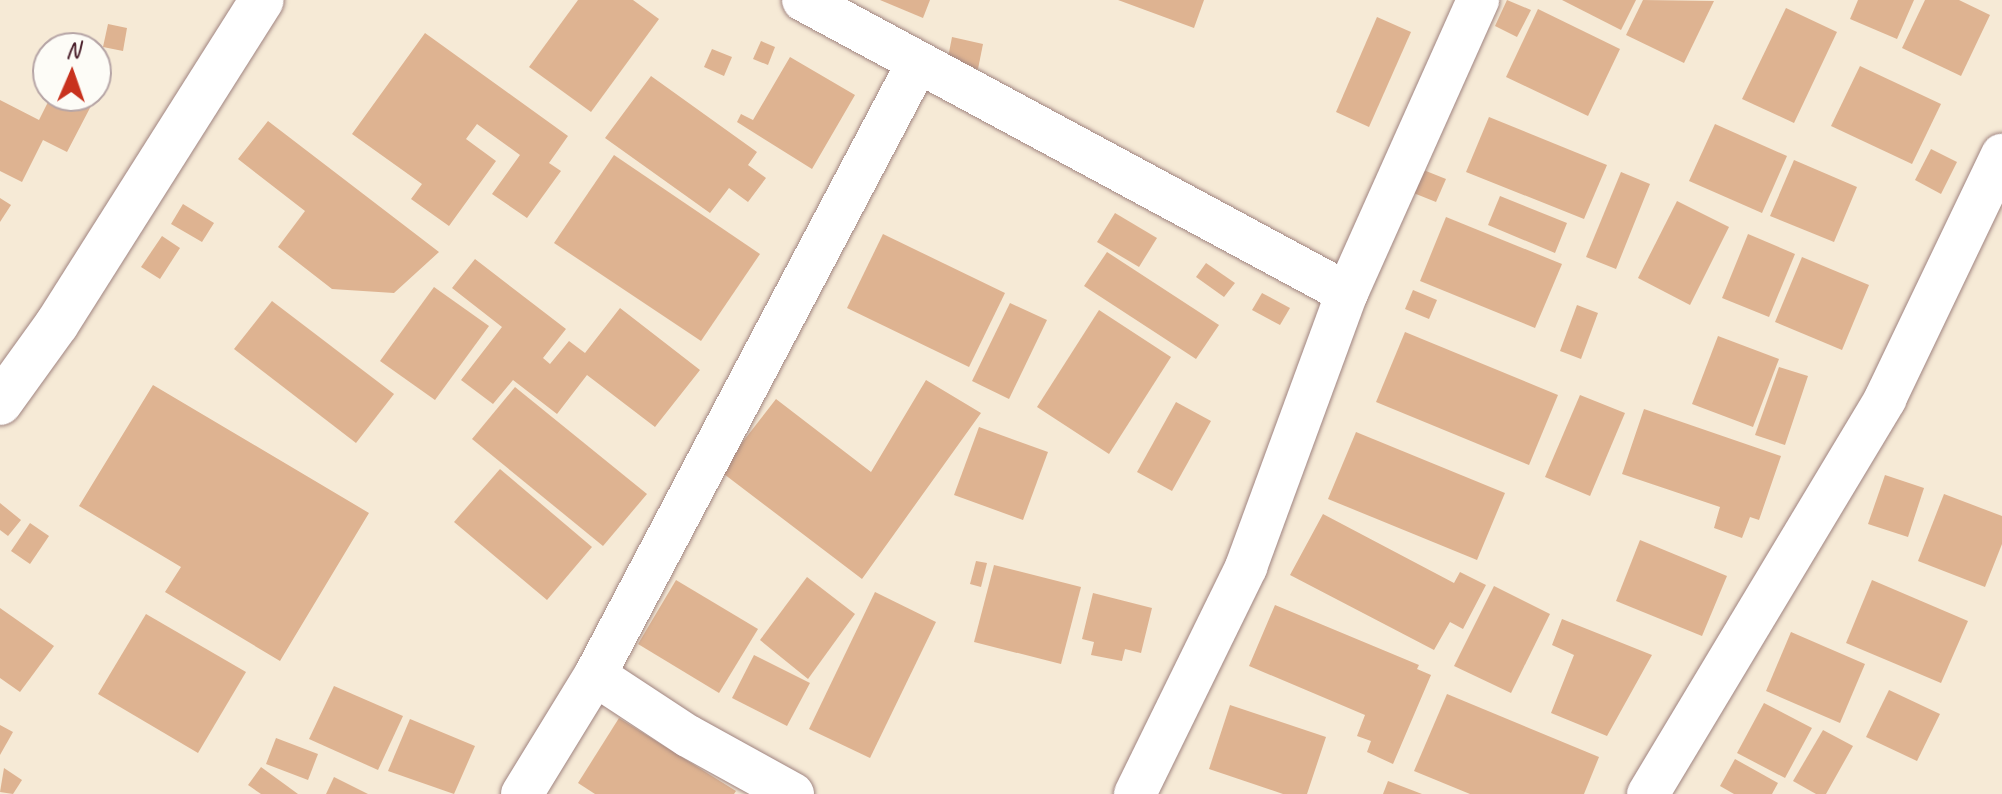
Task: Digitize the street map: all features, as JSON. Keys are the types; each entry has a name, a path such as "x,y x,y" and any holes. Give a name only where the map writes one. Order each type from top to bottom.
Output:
{"main road":[{"path":"0,403 57,324 262,0"}],"street":[{"path":"803,0 1347,293"},
{"path":"1135,794 1246,567 1347,293 1478,0"},
{"path":"522,794 595,675 918,62"},
{"path":"1648,794 1885,399 2002,155"},
{"path":"595,675 688,736 793,794"}],"building":[{"path":"578,0 633,0 659,19 591,112 529,67"},
{"path":"880,0 930,0 923,18"},
{"path":"1118,0 1204,0 1194,28"},
{"path":"1507,0 1531,10 1517,37 1495,26"},
{"path":"1562,0 1636,0 1621,30"},
{"path":"1643,0 1714,1 1684,63 1626,35"},
{"path":"1858,0 1914,0 1897,39 1850,19"},
{"path":"1925,0 1959,0 1990,15 1961,76 1902,48"},
{"path":"1786,8 1837,32 1794,123 1742,99"},
{"path":"1538,9 1620,49 1588,116 1506,77"},
{"path":"1377,17 1411,32 1369,127 1336,112"},
{"path":"108,24 127,28 123,51 112,49 112,32 106,32"},
{"path":"425,33 568,136 549,163 561,171 527,218 492,194 520,155 477,124 466,139 496,161 449,226 411,199 422,184 352,134"},
{"path":"952,37 983,44 978,69 947,63"},
{"path":"761,41 775,47 768,65 753,59"},
{"path":"712,49 732,57 724,76 704,67"},
{"path":"790,57 855,95 812,169 737,122 741,114 753,120"},
{"path":"1860,66 1941,104 1912,164 1831,126"},
{"path":"651,76 757,152 748,165 766,178 748,202 729,188 710,213 605,138"},
{"path":"0,100 39,120 43,112 88,112 67,152 43,140 22,182 0,171"},
{"path":"1489,117 1607,165 1584,219 1466,172"},
{"path":"268,121 439,252 394,293 332,289 278,247 305,211 238,159"},
{"path":"1715,124 1787,156 1762,213 1689,181"},
{"path":"1931,149 1957,162 1941,194 1915,180"},
{"path":"614,155 760,254 701,341 554,243"},
{"path":"1794,160 1857,187 1834,242 1770,216"},
{"path":"1421,169 1446,179 1436,202 1411,192"},
{"path":"1621,172 1650,184 1616,269 1586,257"},
{"path":"1500,196 1567,223 1555,253 1488,225"},
{"path":"0,198 11,205 0,222"},
{"path":"1677,201 1729,227 1690,305 1638,278"},
{"path":"183,204 214,223 202,242 171,224"},
{"path":"1115,213 1157,238 1139,267 1097,242"},
{"path":"1446,217 1562,264 1535,328 1420,281"},
{"path":"883,234 1005,293 969,367 847,308"},
{"path":"1748,234 1795,254 1769,317 1722,298"},
{"path":"162,236 180,248 160,279 141,267"},
{"path":"1107,252 1219,325 1196,359 1084,286"},
{"path":"1802,257 1869,285 1842,350 1775,322"},
{"path":"475,259 566,329 543,358 550,364 569,341 585,353 620,308 700,370 655,427 587,375 557,414 513,380 493,404 461,380 502,327 452,288"},
{"path":"1206,263 1235,283 1224,297 1196,277"},
{"path":"434,287 489,326 435,400 380,361"},
{"path":"1413,290 1437,300 1429,319 1405,309"},
{"path":"1262,293 1290,308 1280,325 1252,310"},
{"path":"272,301 394,394 356,443 234,349"},
{"path":"1010,303 1047,320 1009,399 972,381"},
{"path":"1577,305 1598,313 1581,359 1560,351"},
{"path":"1099,310 1171,357 1109,454 1037,407"},
{"path":"1405,332 1558,395 1529,465 1376,402"},
{"path":"1718,336 1779,359 1753,427 1692,404"},
{"path":"1779,367 1808,376 1785,445 1755,435"},
{"path":"926,380 981,413 862,579 720,471 776,399 871,472"},
{"path":"153,385 369,513 280,661 165,592 181,567 79,506"},
{"path":"515,387 647,494 603,546 472,439"},
{"path":"1580,395 1625,413 1590,496 1545,477"},
{"path":"1176,402 1211,421 1172,491 1137,472"},
{"path":"1644,409 1781,456 1759,520 1750,517 1742,538 1714,528 1720,507 1622,474"},
{"path":"979,427 1048,452 1023,520 954,495"},
{"path":"1356,432 1505,493 1477,560 1328,499"},
{"path":"500,469 592,547 547,600 454,522"},
{"path":"1885,475 1924,488 1908,537 1868,524"},
{"path":"1944,494 2002,516 2002,544 1985,587 1918,561"},
{"path":"0,503 21,520 8,536 0,530"},
{"path":"1323,514 1454,583 1460,572 1486,585 1463,629 1450,622 1434,650 1290,575"},
{"path":"30,523 49,536 30,564 11,551"},
{"path":"1640,540 1727,576 1702,636 1616,601"},
{"path":"976,561 987,563 981,587 970,584"},
{"path":"994,565 1081,587 1061,664 974,642"},
{"path":"807,577 855,614 808,679 760,640"},
{"path":"676,580 758,629 719,693 638,644"},
{"path":"1872,580 1968,621 1941,683 1846,643"},
{"path":"1494,586 1550,614 1511,693 1454,666"},
{"path":"875,592 936,622 870,758 809,729"},
{"path":"1093,593 1152,608 1141,653 1125,649 1122,661 1091,655 1094,642 1082,639"},
{"path":"1275,605 1419,665 1417,669 1431,675 1393,764 1367,752 1371,741 1357,736 1365,715 1249,666"},
{"path":"0,608 54,646 20,692 0,678"},
{"path":"146,614 246,672 198,753 98,694"},
{"path":"1562,619 1652,655 1607,736 1551,713 1574,655 1552,645"},
{"path":"1791,632 1865,664 1840,723 1766,691"},
{"path":"754,655 810,683 787,726 732,698"},
{"path":"334,686 403,716 378,770 309,739"},
{"path":"1889,690 1940,714 1917,761 1866,737"},
{"path":"1447,694 1599,757 1584,794 1470,794 1414,771"},
{"path":"1764,703 1812,728 1785,778 1737,753"},
{"path":"1230,705 1326,737 1307,794 1283,794 1209,769"},
{"path":"619,718 736,791 734,794 595,794 578,783"},
{"path":"410,719 475,746 454,794 388,771"},
{"path":"0,725 13,732 0,755"},
{"path":"1823,730 1853,746 1826,794 1816,794 1793,781"},
{"path":"276,738 318,754 308,780 266,764"},
{"path":"1735,759 1778,783 1772,794 1734,794 1720,786"},
{"path":"261,767 298,794 261,794 248,785"},
{"path":"4,768 22,780 13,794 0,792"},
{"path":"334,777 368,794 326,794"},
{"path":"1388,781 1422,794 1383,794"}]}
